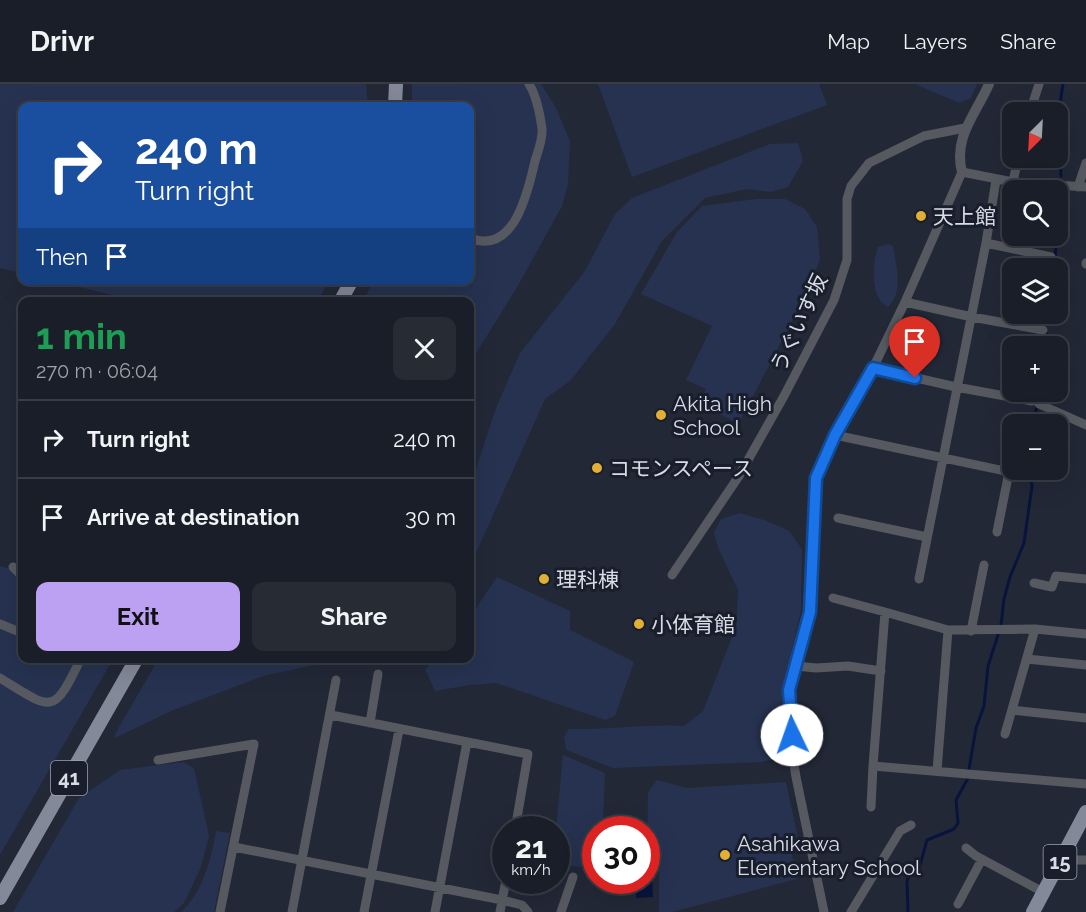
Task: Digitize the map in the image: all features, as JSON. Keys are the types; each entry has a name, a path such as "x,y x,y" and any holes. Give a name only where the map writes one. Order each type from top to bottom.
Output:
{"main road":[{"path":"396,84 396,102"},
{"name":"41","path":"0,898 134,663"},
{"name":"15","path":"1035,911 1086,812"}],"street":[{"path":"474,239 481,242 495,240 506,233 513,224 523,202 542,131 535,94 529,84"},
{"path":"824,912 793,758 789,690 810,612 816,478 835,435 873,368 905,302 962,172 960,153 965,128 982,102 989,84"},
{"path":"1033,102 1039,84"},
{"name":"うぐいす坂","path":"672,575 739,476 834,300 847,260 847,199 851,186 869,164 924,136 965,128"},
{"path":"1082,187 1086,163"},
{"path":"962,172 1002,181"},
{"path":"919,579 972,317 996,180"},
{"path":"986,243 1051,257"},
{"path":"905,302 1043,330"},
{"path":"873,368 1036,403 1086,425"},
{"path":"835,435 1002,471"},
{"path":"997,532 1007,480"},
{"path":"838,518 927,537"},
{"path":"971,631 984,565"},
{"path":"13,567 18,572"},
{"path":"1034,583 1052,586 1056,576 1086,579"},
{"path":"833,598 948,630 1035,629 1086,634"},
{"path":"871,807 885,612"},
{"path":"0,624 18,631"},
{"path":"1005,734 1035,629"},
{"path":"937,771 948,630"},
{"path":"1027,659 1086,665"},
{"path":"0,678 46,704 58,700 63,694 78,663"},
{"path":"796,666 816,668 848,666 880,671"},
{"path":"370,723 378,674"},
{"path":"292,912 336,680"},
{"path":"1012,710 1086,718"},
{"path":"331,715 528,754 517,816"},
{"path":"364,912 399,730"},
{"path":"435,912 467,742"},
{"path":"158,760 254,744 220,912"},
{"path":"873,766 1086,784"},
{"path":"851,912 900,831 911,825"},
{"path":"234,847 502,900 522,905 528,912"},
{"path":"966,848 1043,892"},
{"path":"957,904 982,859"},
{"path":"1061,860 1086,860"},
{"path":"561,912 573,877"},
{"path":"500,912 503,894"}],"shaded area":[{"path":"0,84 366,84 368,102 18,102 18,272 0,268"},
{"path":"412,84 541,84 556,108 570,141 568,184 562,206 519,284 474,357 474,297 365,297 371,285 474,285 474,102 412,102"},
{"path":"598,84 819,84 827,105 632,177"},
{"path":"915,84 977,84 971,98 959,103"},
{"path":"798,143 803,161 788,187 771,192 747,189 705,198 662,241 615,324 570,381 545,399 474,556 474,475 496,408 520,353 585,271 615,214 632,198 770,144"},
{"path":"756,199 785,199 805,209 817,227 820,260 803,300 739,423 698,405 706,389 686,380 712,326 641,294 677,232 702,206"},
{"path":"888,244 893,246 898,278 896,294 888,307 882,303 875,289 874,262 878,247"},
{"path":"71,285 326,285 319,297 120,297"},
{"path":"740,513 789,531 802,549 801,610 782,693 783,747 780,758 762,762 613,768 566,750 564,737 569,729 684,726 703,711 736,627 738,590 719,550 714,533 721,519"},
{"path":"0,566 18,571 18,663 111,663 0,855"},
{"path":"497,577 570,611 570,630 634,662 615,716 605,720 496,683 435,691 425,669 432,663 474,663 474,611"},
{"path":"156,663 324,663 263,676 171,711 115,738 115,734"},
{"path":"563,755 605,773 603,816 582,816 582,867 570,866 570,816 557,816"},
{"path":"183,762 194,768 209,836 201,867 184,903 174,912 13,912 79,798 120,770"},
{"name":"Asahikawa Elementary School","path":"657,780 687,788 786,782 799,843 790,845 797,879 672,912 659,912 660,816 648,816 648,792"},
{"path":"216,831 230,833 214,912 181,912 200,885 209,863"},
{"path":"636,894 653,894 653,897 636,898"}],"waterway":[{"path":"1061,176 1058,117 1063,84"},
{"path":"1055,258 1056,246"},
{"path":"1036,414 1037,402"},
{"path":"1001,625 1004,599 1010,577 1024,543 1031,480"},
{"path":"969,769 976,728 984,706 988,666 998,635"},
{"path":"908,912 907,882 909,875 920,865 927,840 954,829 958,823 956,800 967,780"}],"place":[{"name":"天上館","path":"921,216"},
{"name":"Akita High School","path":"661,415"},
{"name":"コモンスペース","path":"597,468"},
{"name":"理科棟","path":"544,579"},
{"name":"小体育館","path":"639,624"},
{"name":"Asahikawa Elementary School","path":"725,855"}],"route":[{"path":"792,735 789,690 810,612 816,478 835,435 873,368 915,378"}]}
